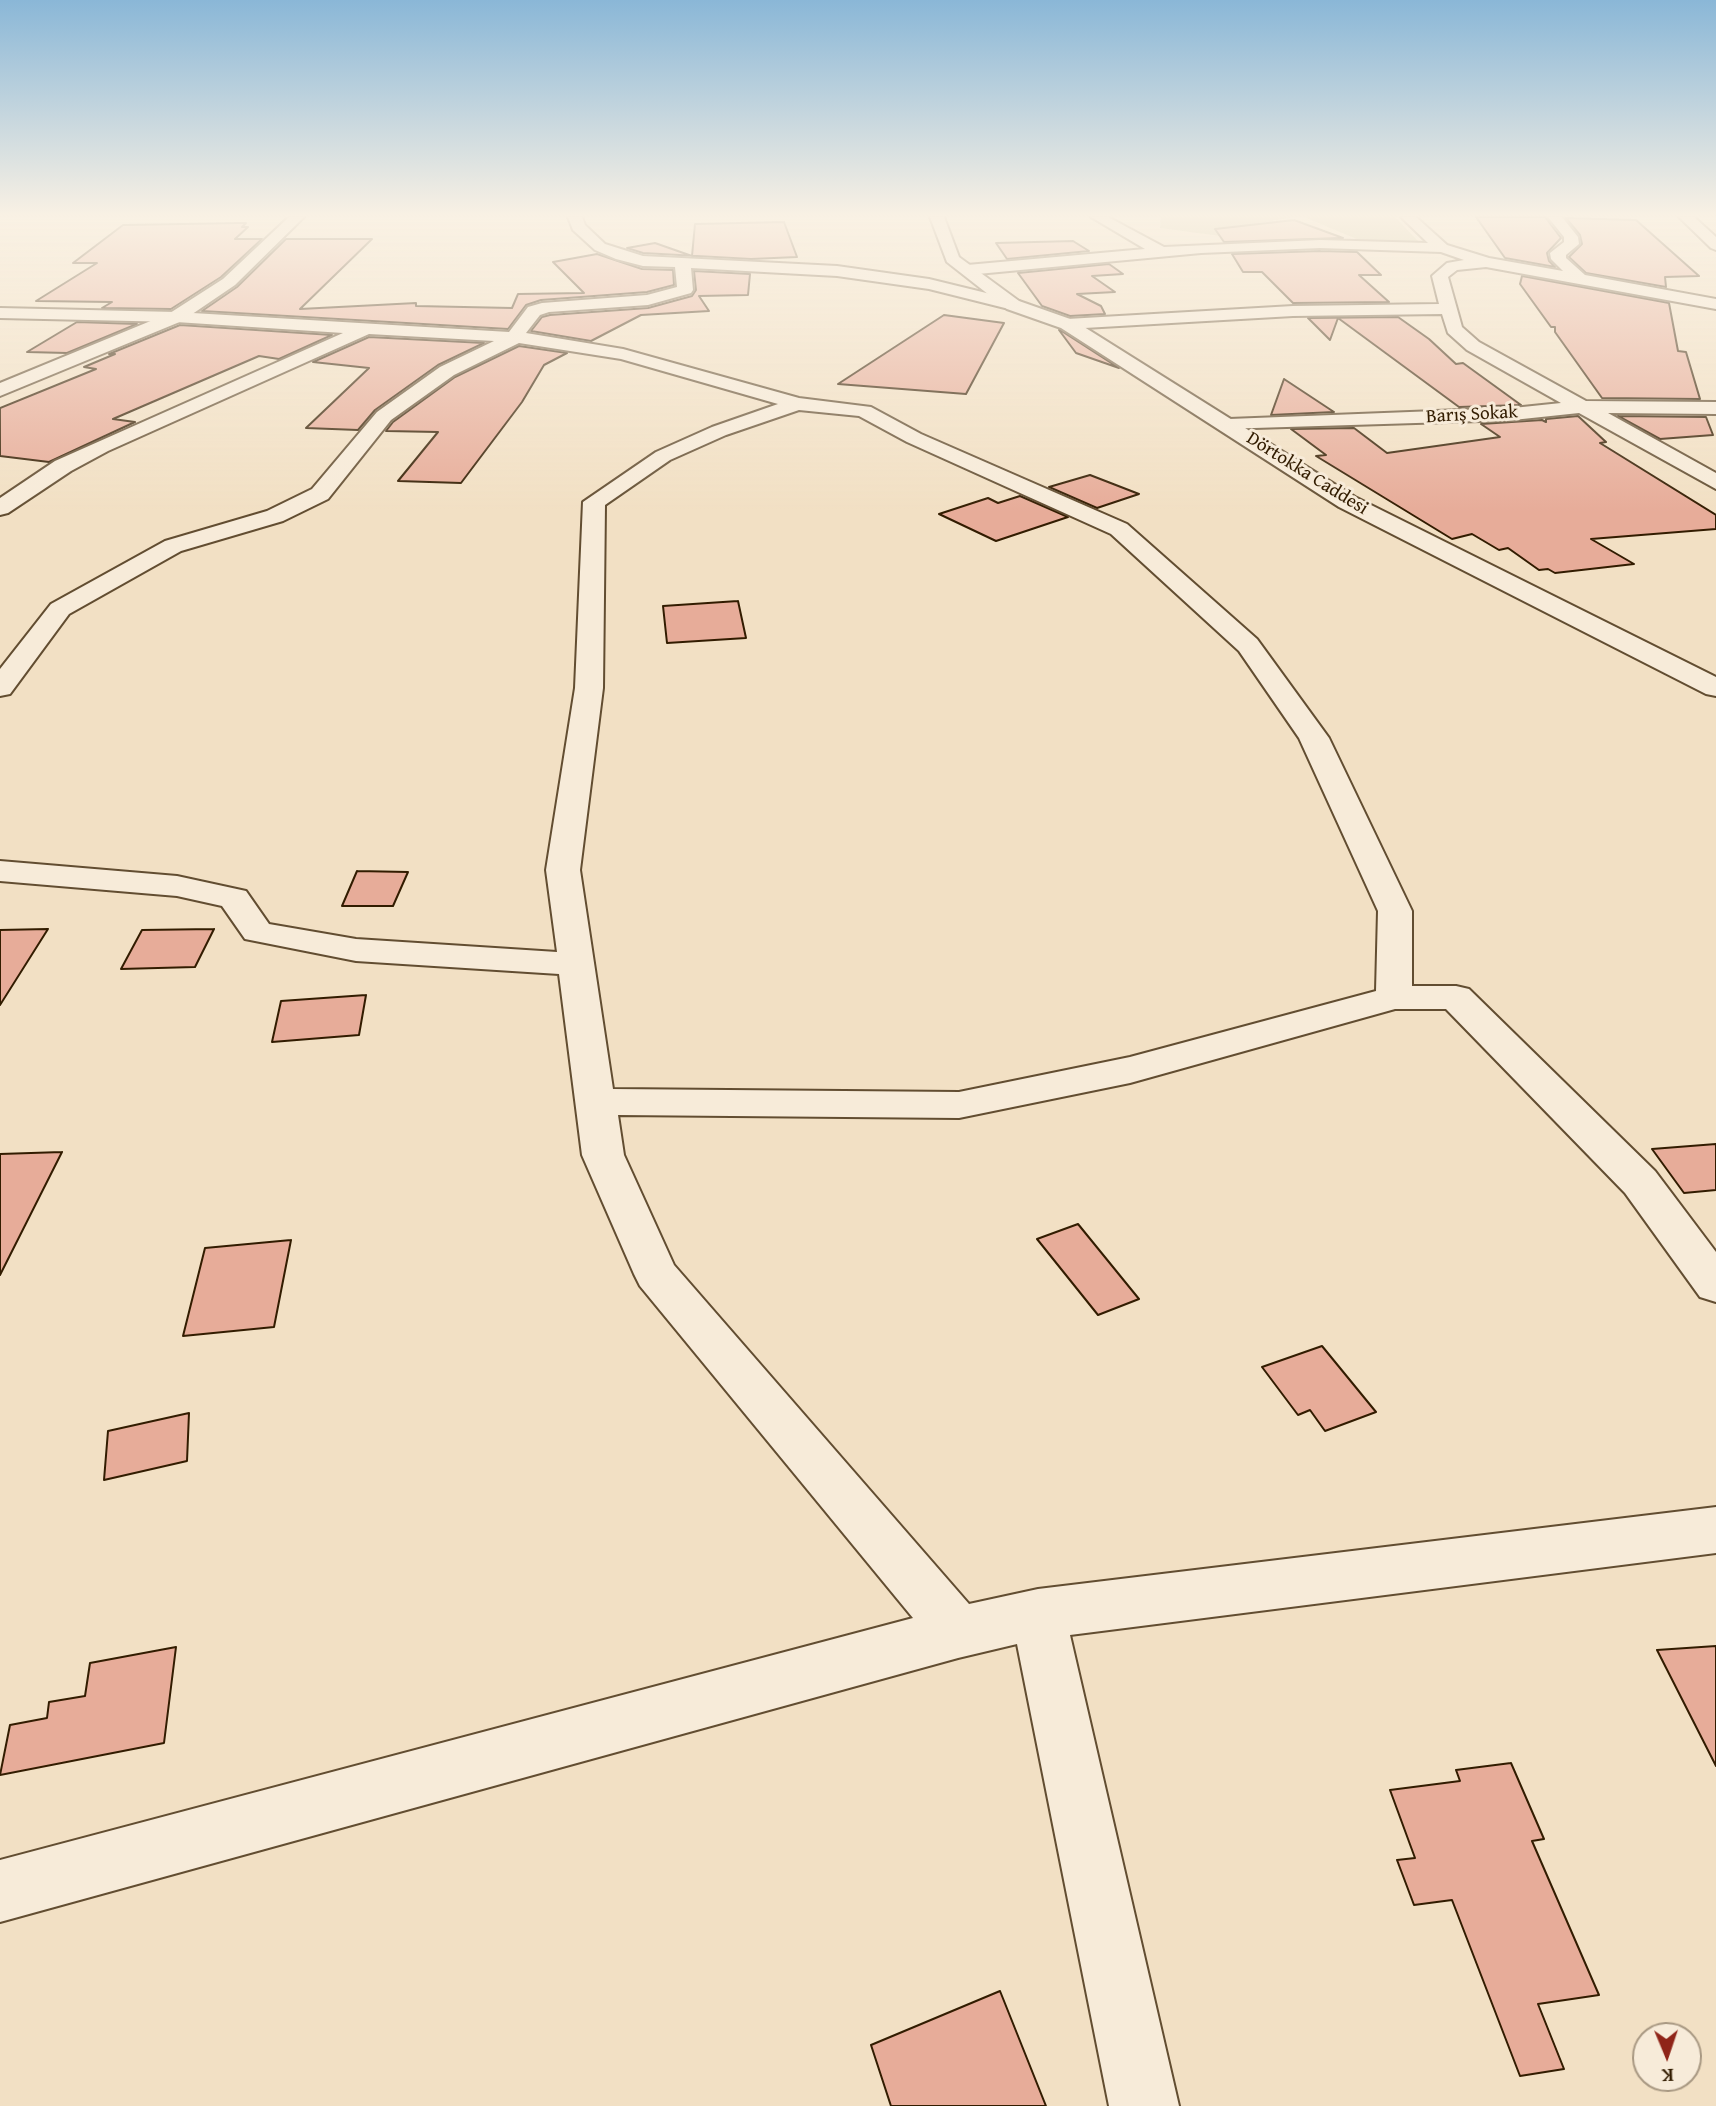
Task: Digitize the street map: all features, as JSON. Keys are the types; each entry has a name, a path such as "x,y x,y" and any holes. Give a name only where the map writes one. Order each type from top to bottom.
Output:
{"street":[{"path":"100,315 176,317 517,337 623,354 798,404 864,411 914,438 1119,529 1248,645 1314,738 1395,911 1394,998"},
{"path":"0,390 179,315"},
{"path":"517,337 518,331 531,315"},
{"name":"Dörtokka Caddesi","path":"1043,315 1068,324 1360,508 1716,688"},
{"path":"1068,324 1219,315"},
{"path":"1449,315 1454,329 1473,346 1716,482"},
{"path":"0,508 64,466 101,447 367,329"},
{"path":"0,688 60,609 173,546 275,516 320,494 384,416 447,370 517,337"},
{"path":"798,404 719,431 663,456 594,502 589,688 563,870 575,964 603,1155 656,1274 958,1632"},
{"name":"Barış Sokak","path":"1229,425 1513,414 1583,407 1716,408"},
{"path":"0,871 177,886 234,898 257,932 356,950 575,964"},
{"path":"596,1102 959,1105 1130,1070 1394,998 1456,997 1640,1182 1716,1285"},
{"path":"0,1891 958,1632 1038,1614 1716,1530"},
{"path":"1038,1614 1144,2106"}],"building":[{"path":"275,315 518,315 508,329"},
{"path":"640,315 591,341 531,331 542,317"},
{"path":"944,315 1004,323 966,394 838,384"},
{"path":"1543,315 1671,315 1678,351 1686,352 1700,399 1602,398 1555,332 1555,327 1551,327"},
{"path":"1398,317 1429,339 1456,364 1463,363 1521,405 1459,407 1338,318 1330,340 1308,318"},
{"path":"77,322 137,324 67,353 27,352"},
{"path":"180,325 332,335 279,359 259,356 113,419 135,422 49,462 0,456 0,408 96,369 84,367"},
{"path":"1060,330 1119,368 1076,353"},
{"path":"369,337 484,343 438,365 375,410 358,430 306,428 369,368 313,362"},
{"path":"519,346 567,353 544,365 522,402 461,483 398,481 438,432 386,431 393,422 455,377"},
{"path":"1284,379 1334,412 1271,415"},
{"path":"1578,416 1606,442 1600,443 1716,515 1716,529 1591,539 1634,564 1555,573 1548,569 1539,570 1508,548 1499,550 1472,534 1452,539 1316,456 1326,455 1291,429 1354,428 1387,453 1500,437 1481,424 1542,420 1546,422 1546,419"},
{"path":"1618,416 1706,417 1713,435 1660,439"},
{"path":"1090,475 1139,494 1097,508 1049,487"},
{"path":"1020,496 1068,517 996,541 939,514 988,498 998,503"},
{"path":"738,601 746,638 667,643 663,606"},
{"path":"357,871 408,872 393,906 342,906"},
{"path":"48,929 0,1005 0,930"},
{"path":"214,929 195,967 121,969 142,930"},
{"path":"366,995 359,1035 272,1042 281,1001"},
{"path":"1716,1144 1716,1190 1684,1193 1652,1149"},
{"path":"62,1152 0,1275 0,1154"},
{"path":"1078,1224 1139,1299 1098,1315 1037,1239"},
{"path":"291,1240 274,1327 183,1336 205,1248"},
{"path":"1322,1346 1376,1412 1325,1431 1310,1410 1298,1415 1262,1367"},
{"path":"189,1413 187,1461 104,1480 108,1431"},
{"path":"1716,1646 1716,1766 1657,1650"},
{"path":"176,1647 164,1743 0,1775 10,1725 47,1718 49,1702 85,1696 90,1663"},
{"path":"1511,1763 1544,1839 1532,1841 1599,1995 1538,2004 1564,2069 1520,2076 1452,1900 1414,1905 1397,1860 1415,1858 1390,1790 1460,1781 1456,1770"},
{"path":"1000,1991 1046,2106 891,2106 871,2045"}]}
